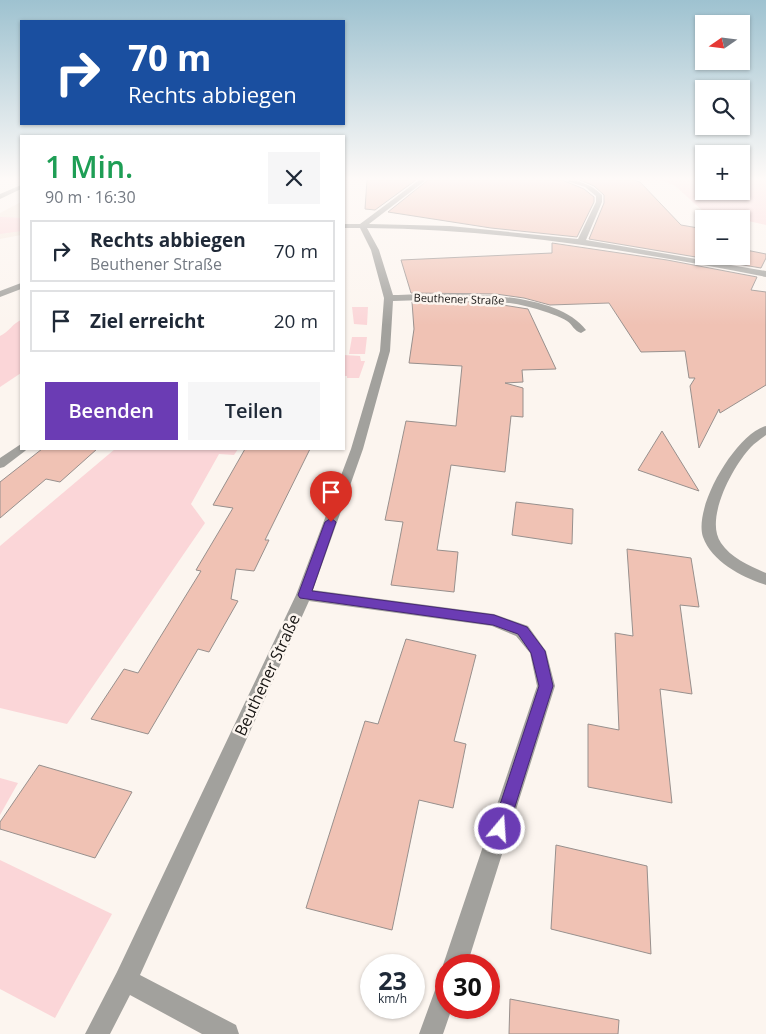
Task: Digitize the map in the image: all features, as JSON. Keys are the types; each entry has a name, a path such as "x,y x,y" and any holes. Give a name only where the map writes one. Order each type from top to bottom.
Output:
{"street":[{"name":"Beuthener Straße","path":"96,1034 125,980 304,595 357,449 385,351 389,298 375,250 363,228"},
{"path":"438,228 497,232 581,242 706,262 766,274"},
{"path":"581,242 587,228"},
{"path":"0,294 20,286"},
{"name":"Beuthener Straße","path":"389,298 455,297 507,300 547,309 570,319 581,330"},
{"path":"766,430 745,446 720,486 709,512 707,528 713,545 748,571 766,579"},
{"path":"0,464 20,449"},
{"path":"304,595 494,620 522,631 538,651 546,686 459,954"},
{"path":"125,980 227,1034"},
{"path":"432,1034 437,1019"}],"shaded area":[{"path":"0,228 20,228 20,235 0,239"},
{"path":"0,228 20,228 20,231 0,234"},
{"path":"352,307 368,307 367,325 354,324"},
{"path":"20,321 20,374 0,387 0,336"},
{"path":"352,337 367,337 365,354 349,354"},
{"path":"345,355 360,356 361,361 365,361 359,378 347,378 345,376"},
{"path":"114,450 237,450 234,455 219,454 191,504 205,523 67,724 0,708 0,546"},
{"path":"0,778 18,783 0,815"},
{"path":"0,860 112,914 55,1018 0,989"}],"building":[{"path":"493,228 581,228 577,237"},
{"path":"593,228 695,228 695,257 589,239"},
{"path":"552,243 667,260 757,277 751,290 766,292 766,385 720,413 719,409 699,448 690,386 695,378 689,378 685,351 641,352 609,303 550,305 524,298 496,294 411,293 401,260 552,253"},
{"path":"750,251 766,254 761,268 743,265 750,265"},
{"path":"412,302 490,303 528,309 556,369 522,370 523,382 505,383 523,388 523,417 511,416 505,472 451,465 437,550 458,552 454,592 391,585 403,522 385,520 406,421 456,426 462,366 409,363 414,329"},
{"path":"662,431 699,491 638,470"},
{"path":"41,450 96,450 60,482 46,479 0,518 0,482"},
{"path":"244,450 310,450 265,540 269,540 254,571 236,569 231,599 238,601 209,652 198,649 148,734 91,719 124,669 138,673 201,571 196,570 233,508 213,505"},
{"path":"516,502 573,509 572,544 512,535"},
{"path":"627,549 691,558 699,607 680,605 692,694 660,689 672,803 588,787 588,724 619,730 615,633 633,636"},
{"path":"406,639 476,655 454,741 466,744 453,808 419,800 392,930 306,908 365,721 378,724"},
{"path":"39,765 132,792 95,858 0,829 0,822"},
{"path":"556,845 647,866 651,954 551,929"},
{"path":"510,999 619,1020 618,1034 509,1034"}],"route":[{"path":"331,522 304,595 494,620 522,631 538,651 546,686 500,829"}]}
